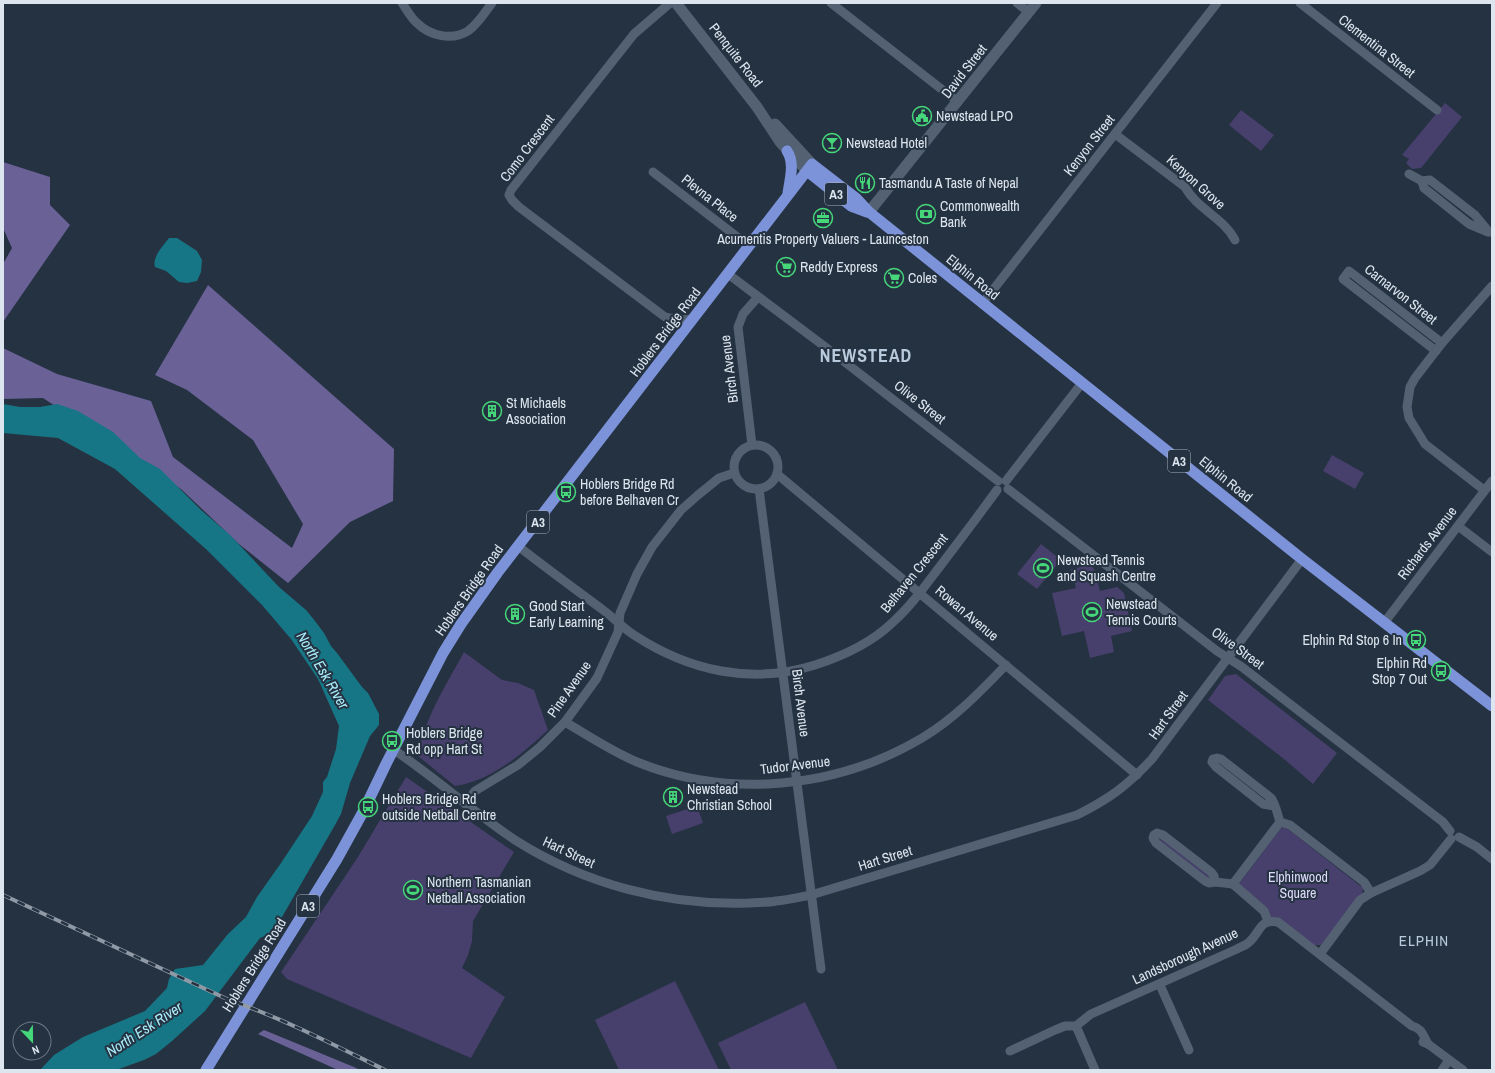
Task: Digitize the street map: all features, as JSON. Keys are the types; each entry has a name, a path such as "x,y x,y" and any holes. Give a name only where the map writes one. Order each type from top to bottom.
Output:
{"highway":[{"path":"787,151 791,169 788,195"},
{"name":"Elphin Road","path":"810,168 856,198 869,212 982,304 1384,623 1491,703"},
{"name":"Hoblers Bridge Road","path":"206,1070 337,860 447,647 474,606 518,546 810,168"}],"street":[{"path":"402,3 416,23 428,32 447,37 467,32 492,3"},
{"name":"Como Crescent","path":"670,3 634,34 511,190 509,195 519,207 664,317 678,320 693,319"},
{"name":"Penquite Road","path":"676,3 758,107 810,168"},
{"path":"831,3 958,102"},
{"path":"1017,3 1029,12"},
{"name":"David Street","path":"869,212 1036,3"},
{"name":"Kenyon Street","path":"982,304 1217,3"},
{"name":"Clementina Street","path":"1300,3 1437,110"},
{"name":"Penquite Road","path":"758,107 772,131 787,151 810,168"},
{"name":"Kenyon Grove","path":"1115,134 1185,187 1190,196 1218,220 1235,240"},
{"name":"Plevna Place","path":"653,172 749,246"},
{"path":"1409,174 1422,180 1424,188 1469,224 1490,234"},
{"name":"Carnarvon Street","path":"1349,271 1439,347 1343,279 1349,271"},
{"name":"Olive Street","path":"728,274 1217,651 1242,667 1443,822 1453,836 1473,844 1492,858"},
{"path":"1484,490 1425,444 1409,418 1408,407 1410,387 1439,347 1492,286"},
{"name":"Birch Avenue","path":"752,445 738,327 743,314 758,297"},
{"name":"Belhaven Crescent","path":"518,546 632,634 683,661 729,672 754,674 783,672 822,663 856,648 876,636 890,624 920,592 1082,383"},
{"path":"760,445 773,452 777,459 777,474 770,484 759,489 752,489 741,484 734,473 733,466 735,458 745,447 760,445"},
{"name":"Pine Avenue","path":"465,804 475,792 518,765 540,747 566,722 597,678 618,632 620,613 637,574 652,547 666,527 681,510 719,478 734,473"},
{"name":"Rowan Avenue","path":"777,474 1138,775"},
{"name":"Richards Avenue","path":"1384,623 1492,480"},
{"name":"Birch Avenue","path":"759,489 821,969"},
{"path":"1458,526 1492,552"},
{"name":"Hart Street","path":"394,750 465,804 526,846 558,863 587,876 615,886 694,902 775,902 812,895 1077,815 1103,802 1119,791 1138,775 1152,759 1302,558"},
{"name":"Tudor Avenue","path":"566,722 607,748 636,762 668,772 703,780 735,784 797,782 844,773 870,764 893,754 922,738 965,706 1006,665"},
{"path":"1274,806 1263,804 1257,800 1216,767 1212,762 1213,759 1221,759 1271,798 1274,801 1274,806 1280,822"},
{"path":"1280,822 1290,825 1364,882 1371,893"},
{"path":"1233,884 1280,822"},
{"path":"1215,882 1214,876 1211,872 1163,835 1157,833 1154,836 1153,838 1156,843 1205,881 1209,883 1215,882 1233,884 1264,911 1268,921 1278,922 1412,1026 1418,1028 1422,1032 1428,1044 1463,1070"},
{"path":"1320,954 1360,900 1371,893 1430,865 1453,836"},
{"name":"Landsborough Avenue","path":"1010,1051 1065,1026 1076,1026 1091,1014 1160,985 1249,943 1268,921"},
{"path":"1160,985 1189,1050"},
{"path":"1076,1026 1095,1070"},
{"path":"1442,1070 1450,1060"}],"green space":[{"path":"1445,103 1462,117 1421,168 1412,169 1406,163 1409,159 1402,155"},
{"path":"1241,110 1274,135 1261,151 1229,125"},
{"path":"1332,455 1364,473 1355,489 1323,471"},
{"path":"1041,544 1061,560 1037,589 1017,574"},
{"name":"Newstead Tennis Courts","path":"1090,565 1094,569 1100,591 1117,587 1124,593 1132,631 1111,636 1114,652 1090,658 1084,631 1062,636 1052,593 1076,588 1071,569"},
{"path":"464,652 502,680 518,683 534,690 548,730 517,757 505,765 481,779 455,786 418,756 430,716"},
{"path":"1236,674 1337,753 1313,784 1284,759 1208,700 1225,676"},
{"name":"Northern Tasmanian Netball Association","path":"406,777 514,852 473,921 472,941 462,968 505,997 471,1058 287,979 281,972 356,860"},
{"path":"697,806 703,823 672,834 666,816"},
{"name":"Elphinwood Square","path":"1281,828 1289,830 1363,888 1362,895 1323,944 1314,945 1270,916 1239,884"},
{"path":"1158,839 1162,839 1210,877 1210,880"},
{"path":"675,981 719,1070 619,1070 595,1020"},
{"path":"805,1002 838,1070 731,1070 718,1043"}],"shaded area":[{"path":"3,162 50,177 50,205 70,225 3,322 3,264 12,248 3,228"},
{"path":"208,285 394,449 393,501 350,522 288,583 239,544 181,489 43,398 3,399 3,348 57,374 151,401 173,457 292,548 303,524 253,440 187,390 155,375"},
{"path":"264,1030 360,1070 338,1070 258,1034"}],"water":[{"path":"169,238 177,238 197,251 202,260 201,272 197,281 187,283 179,282 166,271 155,267 155,259"},
{"name":"North Esk River","path":"3,404 20,407 40,407 57,404 78,411 113,432 140,458 160,469 201,510 230,535 279,587 306,610 324,633 331,646 368,693 379,714 379,725 370,736 350,783 341,814 282,917 271,930 273,935 270,938 265,936 260,938 205,1011 172,1041 156,1054 116,1070 40,1070 48,1061 52,1061 52,1057 54,1055 83,1037 145,1011 167,988 169,979 175,969 203,965 228,934 246,917 257,897 312,816 323,792 323,782 327,777 336,749 339,726 318,679 291,639 262,605 207,550 115,469 58,438 3,433"}],"railway":[{"path":"3,895 227,999 308,1032 385,1070"}],"place":[{"name":"Newstead LPO","path":"922,116"},
{"name":"Newstead Hotel","path":"832,143"},
{"name":"Tasmandu A Taste of Nepal","path":"865,183"},
{"name":"Commonwealth Bank","path":"926,214"},
{"name":"Acumentis Property Valuers - Launceston","path":"823,218"},
{"name":"Reddy Express","path":"786,267"},
{"name":"Coles","path":"894,278"},
{"name":"St Michaels Association","path":"492,411"},
{"name":"Hoblers Bridge Rd before Belhaven Cr","path":"566,492"},
{"name":"Newstead Tennis and Squash Centre","path":"1043,568"},
{"name":"Newstead Tennis Courts","path":"1092,612"},
{"name":"Good Start Early Learning","path":"515,614"},
{"name":"Elphin Rd Stop 6 In","path":"1416,640"},
{"name":"Elphin Rd Stop 7 Out","path":"1441,671"},
{"name":"Hoblers Bridge Rd opp Hart St","path":"392,741"},
{"name":"Newstead Christian School","path":"673,797"},
{"name":"Hoblers Bridge Rd outside Netball Centre","path":"368,807"},
{"name":"Northern Tasmanian Netball Association","path":"413,890"}],"district":[{"name":"NEWSTEAD","path":"866,355"},
{"name":"ELPHIN","path":"1424,940"}]}
